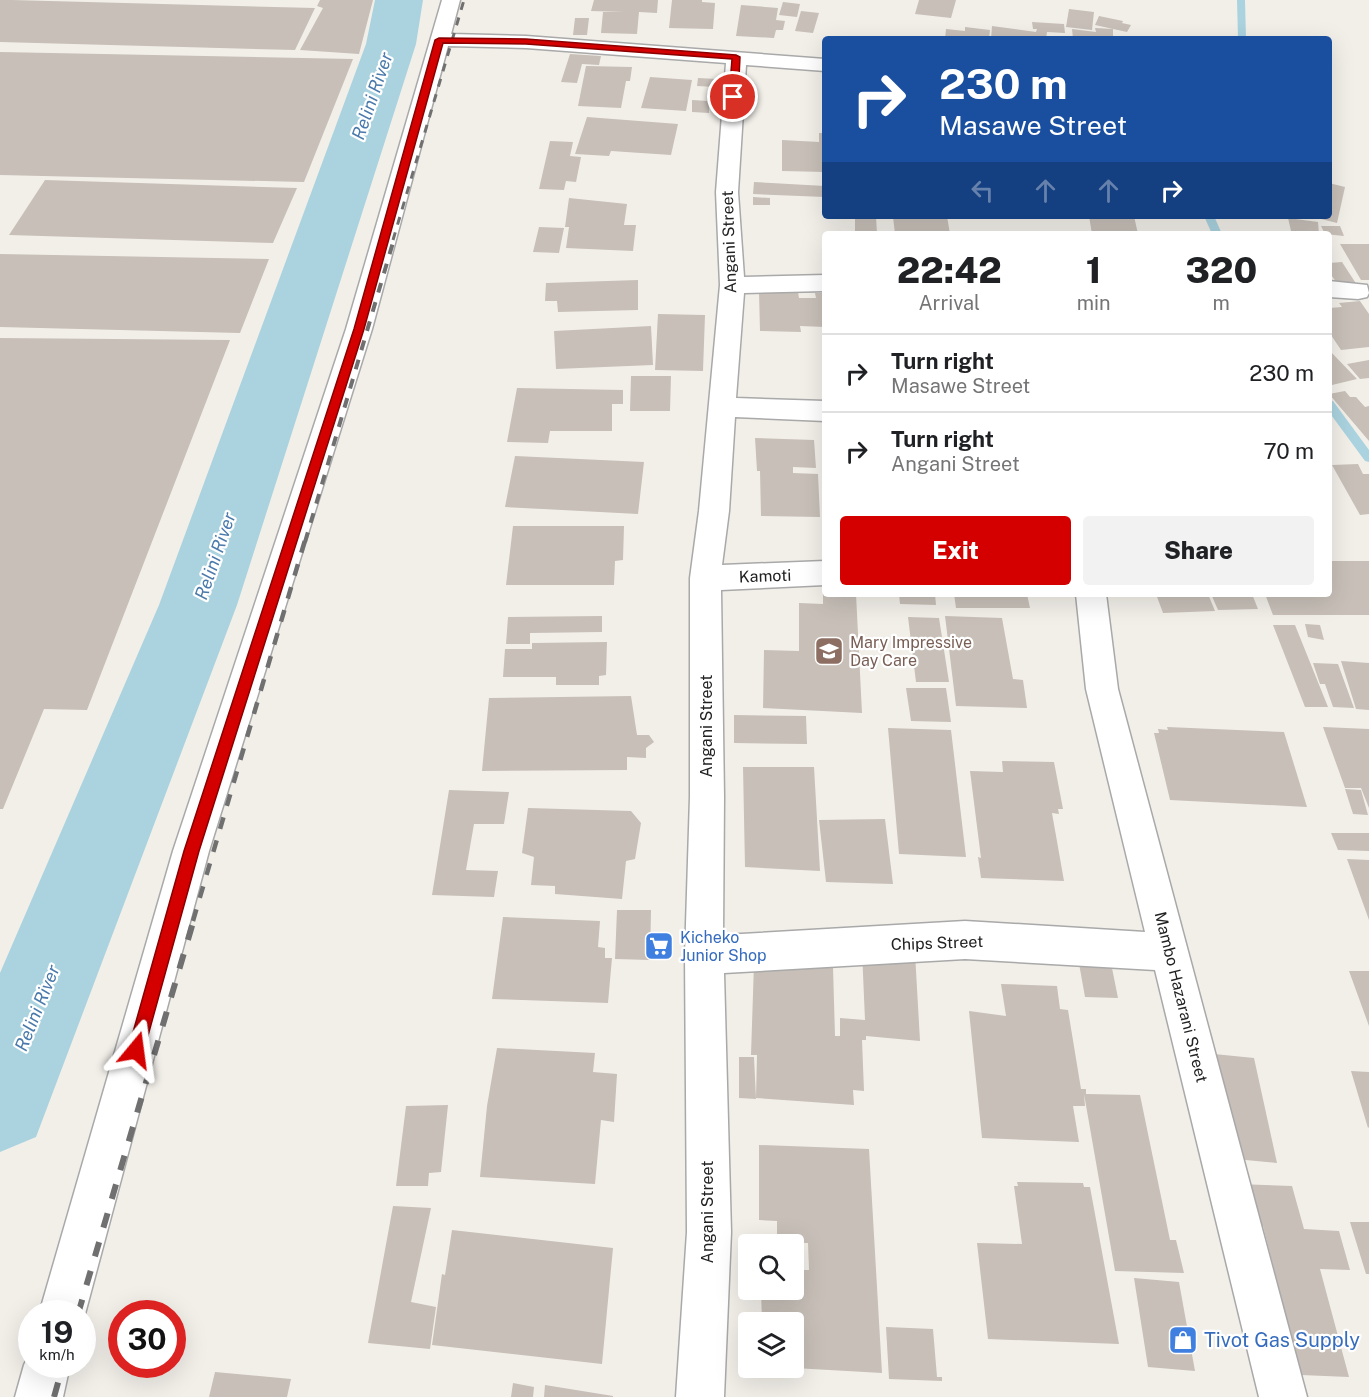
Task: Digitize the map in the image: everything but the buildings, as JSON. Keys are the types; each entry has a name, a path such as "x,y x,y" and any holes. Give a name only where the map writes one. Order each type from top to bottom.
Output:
{"street":[{"path":"66,1300 192,851 359,329 451,0"},
{"path":"439,40 526,42 822,64"},
{"name":"Angani Street","path":"700,1397 709,1232 704,955 707,797 705,578 714,512 732,285 727,192 736,57"},
{"path":"732,285 822,283"},
{"path":"1332,289 1358,291"},
{"path":"722,407 822,411"},
{"name":"Kamoti","path":"705,578 822,573"},
{"name":"Mambo Hazarani Street","path":"1091,597 1102,689 1283,1397"},
{"name":"Chips Street","path":"704,955 965,940 1170,952"},
{"path":"39,1397 44,1378"}],"waterway":[{"name":"Relini River","path":"0,1101 11,1066 198,605 391,44 399,0"},
{"path":"1241,0 1242,36"},
{"path":"1210,219 1216,231"},
{"path":"1332,408 1369,458"}],"railway":[{"path":"393,240 464,0"},
{"path":"305,542 394,239"},
{"path":"193,921 305,540"},
{"path":"82,1300 194,919"},
{"path":"54,1397 59,1378"}],"place":[{"name":"Mary Impressive Day Care","path":"829,651"},
{"name":"Kicheko Junior Shop","path":"659,946"},
{"name":"Tivot Gas Supply","path":"1183,1340"}],"route":[{"path":"136,1050 192,851 359,329 439,40 526,42 736,57 733,97"}]}
